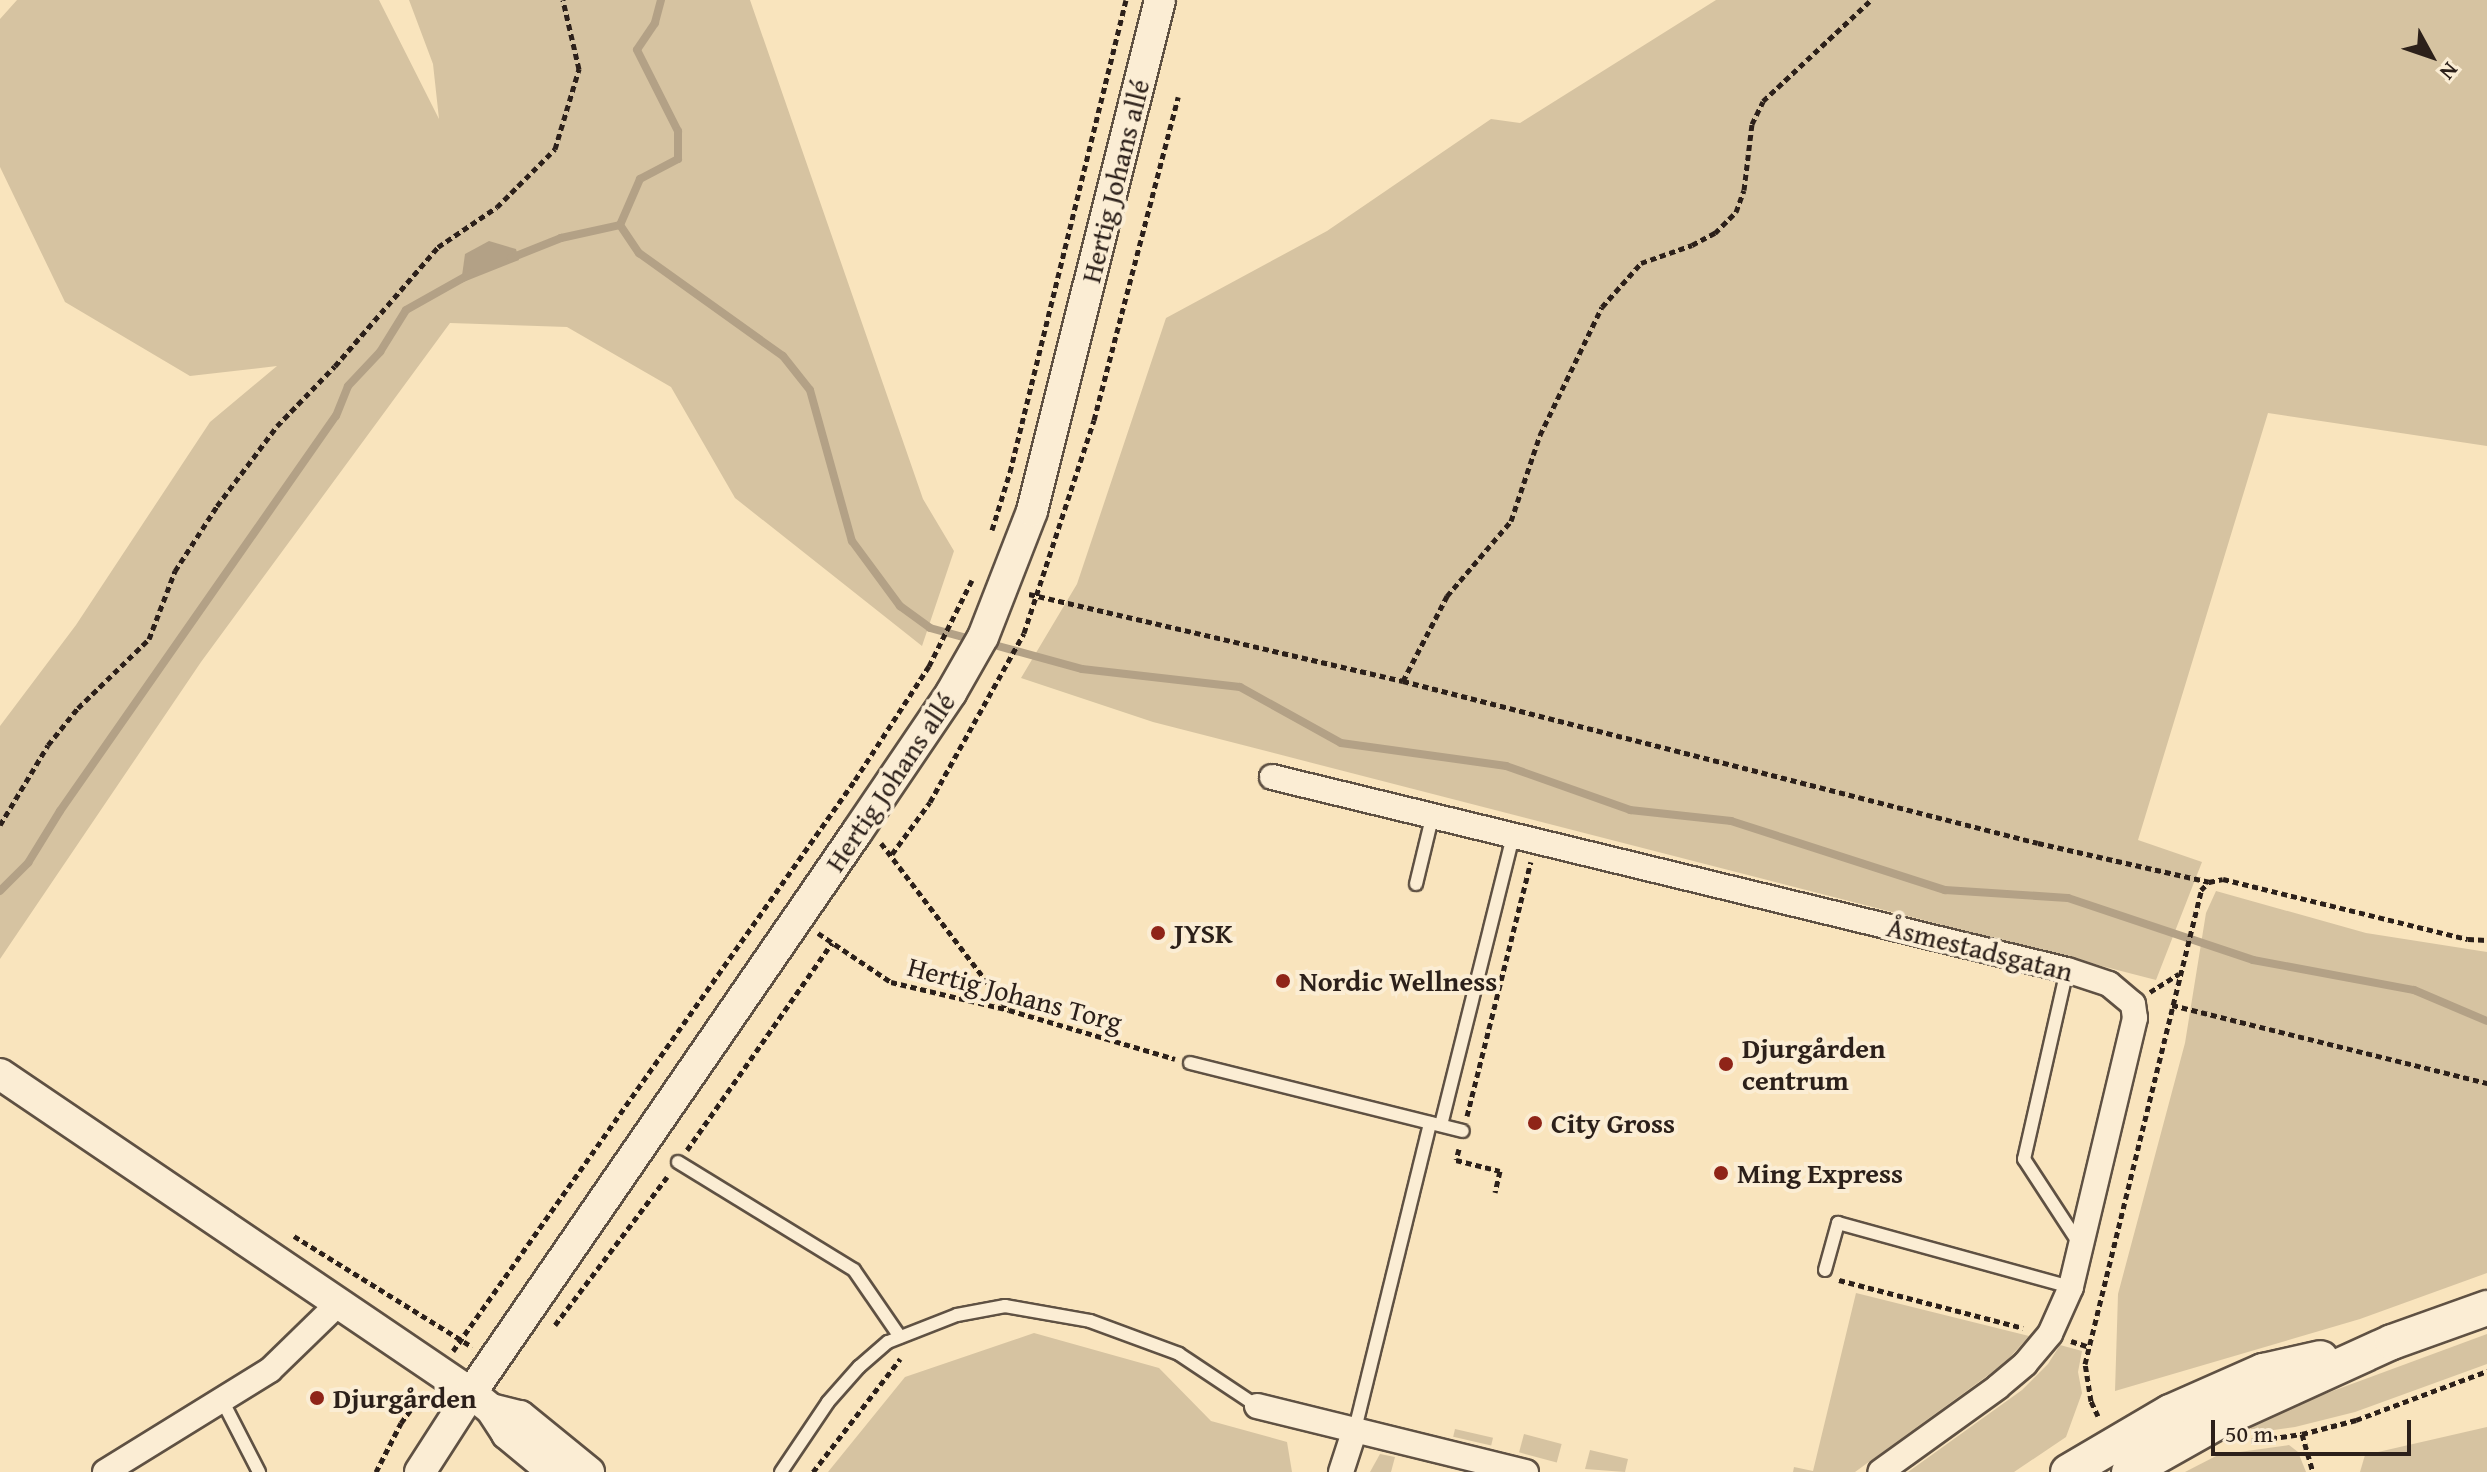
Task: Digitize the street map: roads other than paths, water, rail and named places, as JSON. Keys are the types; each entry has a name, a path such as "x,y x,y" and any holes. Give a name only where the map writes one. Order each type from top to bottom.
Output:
{"main road":[{"path":"2129,1472 2223,1419 2392,1342 2487,1308"},
{"path":"2068,1472 2170,1412 2263,1371 2392,1342"}],"street":[{"name":"Hertig Johans allé","path":"420,1472 481,1401 797,919 961,677 999,602 1032,511 1160,0"},
{"name":"Åsmestadsgatan","path":"1272,777 2067,970 2109,984 2133,1004 2135,1018 2080,1245"},
{"path":"0,1074 481,1401 520,1416 589,1472"},
{"path":"1880,1472 2025,1364 2050,1334 2071,1287 2080,1245"},
{"path":"105,1472 223,1402 270,1370 339,1303"},
{"path":"481,1401 507,1434 553,1472"},
{"path":"1257,1406 1526,1472"},
{"path":"1341,1472 1355,1429"}],"lane":[{"path":"1416,884 1432,818"},
{"path":"1355,1429 1435,1124 1525,838"},
{"path":"2067,970 2024,1159 2080,1245"},
{"path":"1190,1063 1463,1131"},
{"path":"678,1162 854,1270 900,1337"},
{"path":"1825,1273 1838,1223 2071,1287"},
{"path":"781,1472 828,1402 848,1378 888,1342 957,1315 1005,1306 1090,1321 1179,1354 1257,1406"},
{"path":"223,1402 259,1472"}],"waterway":[{"path":"661,0 655,23 637,50 678,131 678,159 640,179 620,225 639,253 783,356 810,390 852,541 900,606 930,628 974,640"},
{"path":"511,258 561,238 620,225"},
{"path":"0,891 28,863 60,811 336,416 348,386 380,352 406,310 472,273"},
{"path":"987,643 1082,669 1240,687 1341,743 1506,766 1630,810 1731,821 1945,890 2068,898 2253,960 2414,990 2487,1021"}],"place":[{"name":"JYSK","path":"1158,933"},
{"name":"Nordic Wellness","path":"1283,981"},
{"name":"Djurgården centrum","path":"1726,1064"},
{"name":"City Gross","path":"1535,1123"},
{"name":"Ming Express","path":"1721,1173"},
{"name":"Djurgården","path":"317,1398"}]}
